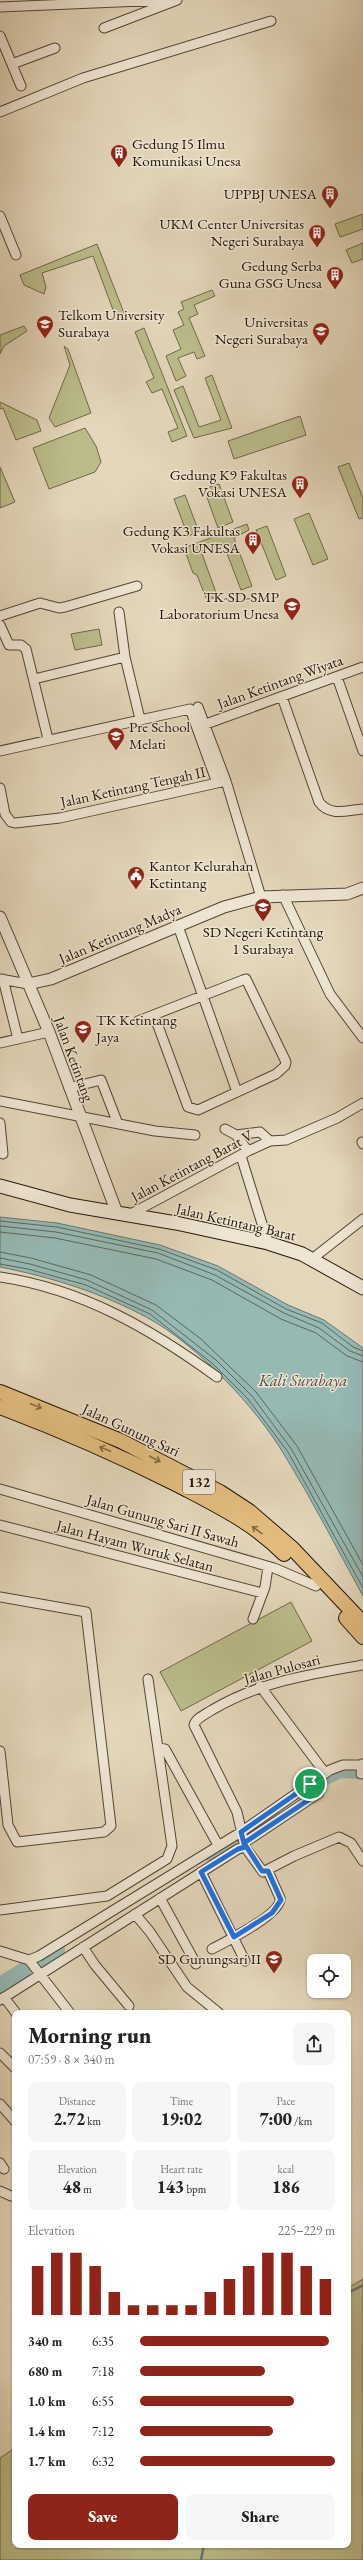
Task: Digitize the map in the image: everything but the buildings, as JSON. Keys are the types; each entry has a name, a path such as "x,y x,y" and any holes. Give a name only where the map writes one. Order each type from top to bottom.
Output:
{"main road":[{"name":"Jalan Ketintang Barat","path":"0,1186 70,1205 268,1243 312,1259 363,1288"},
{"name":"Jalan Gunung Sari","path":"0,1392 121,1441 224,1502 268,1525 363,1623"},
{"name":"Jalan Gunung Sari","path":"0,1407 118,1455 224,1502 262,1533 316,1586 363,1637"}],"street":[{"path":"0,7 165,0"},
{"path":"104,28 177,0"},
{"path":"0,112 83,78 271,21"},
{"path":"0,36 21,86"},
{"path":"12,64 55,48"},
{"path":"0,216 16,255"},
{"path":"0,616 40,603 59,608 137,586"},
{"path":"119,612 125,657 140,718"},
{"path":"0,625 9,644 20,645 26,649 48,739"},
{"path":"34,679 125,657"},
{"name":"Jalan Ketintang Wiyata","path":"206,724 363,667"},
{"path":"337,676 363,751"},
{"path":"282,697 320,802 324,809 330,812 363,809"},
{"path":"198,707 206,724 222,782 262,897"},
{"name":"Jalan Ketintang Tengah II","path":"0,751 140,718 190,709 222,782 60,818 15,823 10,822 5,814 0,788"},
{"name":"Jalan Ketintang Madya","path":"28,984 51,979 224,907 262,897 283,895 342,894 363,888"},
{"path":"283,895 330,994 363,1038"},
{"name":"Jalan Ketintang","path":"0,917 49,1032 79,1117 122,1214"},
{"path":"178,926 201,996 237,1092"},
{"path":"18,1039 1,979 28,984"},
{"path":"138,1022 154,1015 201,996 246,979 286,1062 283,1070 198,1110 188,1107 154,1015"},
{"path":"0,1043 49,1032"},
{"path":"69,1088 101,1080 118,1124"},
{"path":"0,1101 155,1131 195,1135"},
{"name":"Jalan Ketintang Barat V","path":"122,1214 270,1141 286,1140 337,1118 363,1103"},
{"path":"0,1123 2,1154"},
{"path":"225,1129 236,1135 245,1153 268,1243"},
{"path":"236,1135 260,1132 270,1141"},
{"path":"312,1259 363,1219"},
{"path":"0,1277 61,1291 99,1306 174,1346 217,1377"},
{"name":"Jalan Gunung Sari II Sawah","path":"0,1489 268,1567 316,1586"},
{"name":"Jalan Hayam Wuruk Selatan","path":"0,1525 262,1593"},
{"path":"253,1619 262,1593 268,1567"},
{"path":"0,1597 86,1612 111,1826 104,1832 17,1842 8,1825 0,1751"},
{"name":"Jalan Pulosari","path":"243,1839 235,1808 194,1724 199,1718 221,1705 260,1686 318,1672 363,1665"},
{"path":"0,1910 107,1896 167,1859 172,1846 148,1679"},
{"path":"260,1686 325,1773"},
{"path":"158,1748 165,1749 218,1845"},
{"path":"30,1961 218,1845 243,1839 314,1790 325,1773 344,1765 361,1770"},
{"path":"266,1871 294,1856 339,1837 351,1842 362,1857"},
{"path":"212,1949 272,1913 280,1903 280,1898 266,1871 243,1839"},
{"path":"13,2010 2,1998 38,1973 83,1947 238,1849 243,1839"},
{"path":"201,1872 245,1961"},
{"path":"160,1898 196,1964"},
{"path":"135,1914 150,1932 187,1987 215,2010"},
{"path":"83,1947 95,1965 129,2006"},
{"path":"0,1951 30,1961 68,2010"},
{"path":"0,2053 12,2065"},
{"path":"0,2104 12,2118"},
{"path":"0,2191 11,2196"}],"green space":[{"path":"363,214 363,229 340,237 335,224"},
{"path":"363,243 363,259 352,263 346,250"},
{"path":"97,244 126,318 117,320 93,256 42,273 46,287 44,294 24,285 20,275"},
{"path":"212,290 215,296 194,305 198,314 189,318 205,356 197,359 194,352 178,358 186,376 176,381 166,356 181,349 173,330 184,325 178,312 184,309 181,302"},
{"path":"24,326 27,331 4,346 0,354 0,335"},
{"path":"144,328 187,436 172,442 168,432 178,428 162,389 152,393 146,382 154,378 135,332"},
{"path":"64,346 68,349 91,413 55,427 49,418 70,365"},
{"path":"212,375 232,428 194,438 174,390 183,386 199,427 221,420 205,378"},
{"path":"0,402 37,420 41,431 16,440 3,408 0,409"},
{"path":"300,416 306,435 234,459 228,441"},
{"path":"85,428 96,446 101,462 95,472 49,489 33,448"},
{"path":"349,463 363,498 363,518 359,519 338,467"},
{"path":"0,467 15,502 0,508"},
{"path":"219,484 233,522 218,528 204,489"},
{"path":"185,495 199,532 188,536 174,499"},
{"path":"309,513 328,559 313,565 294,519"},
{"path":"247,524 249,530 234,538 252,586 241,590 223,543 201,551 218,598 206,598 197,575 193,573 184,548"},
{"path":"267,526 286,576 276,580 256,530"},
{"path":"99,629 102,645 75,650 71,634"},
{"path":"291,1602 312,1641 181,1711 160,1672"},
{"path":"363,2279 363,2560 0,2560 0,2458 12,2450 12,2548 351,2548 351,2286"}],"water":[{"name":"Kali Surabaya","path":"0,1217 57,1223 160,1245 218,1266 288,1305 324,1320 363,1348 363,1596 315,1508 273,1437 259,1418 224,1379 186,1344 167,1330 131,1309 76,1287 0,1267"}],"waterway":[{"path":"323,1778 340,1770 363,1771"},
{"path":"211,1854 237,1841 272,1815"},
{"path":"0,1985 57,1950"},
{"path":"351,2291 363,2285"},
{"path":"201,2560 203,2548"}],"place":[{"name":"Gedung I5 Ilmu Komunikasi Unesa","path":"119,168"},
{"name":"UPPBJ UNESA","path":"330,209"},
{"name":"UKM Center Universitas Negeri Surabaya","path":"317,248"},
{"name":"Gedung Serba Guna GSG Unesa","path":"335,290"},
{"name":"Telkom University Surabaya","path":"45,339"},
{"name":"Universitas Negeri Surabaya","path":"321,346"},
{"name":"Gedung K9 Fakultas Vokasi UNESA","path":"300,499"},
{"name":"Gedung K3 Fakultas Vokasi UNESA","path":"253,555"},
{"name":"TK-SD-SMP Laboratorium Unesa","path":"292,621"},
{"name":"Pre School Melati","path":"116,751"},
{"name":"Kantor Kelurahan Ketintang","path":"136,890"},
{"name":"SD Negeri Ketintang 1 Surabaya","path":"263,922"},
{"name":"TK Ketintang Jaya","path":"83,1044"},
{"name":"SD Gunungsari II","path":"274,1974"}],"route":[{"path":"310,1784 241,1832 245,1847 240,1847 201,1872 223,1912 234,1937 272,1913 278,1907 281,1900 268,1871 262,1871 245,1847 244,1843 316,1795 310,1784"}]}
